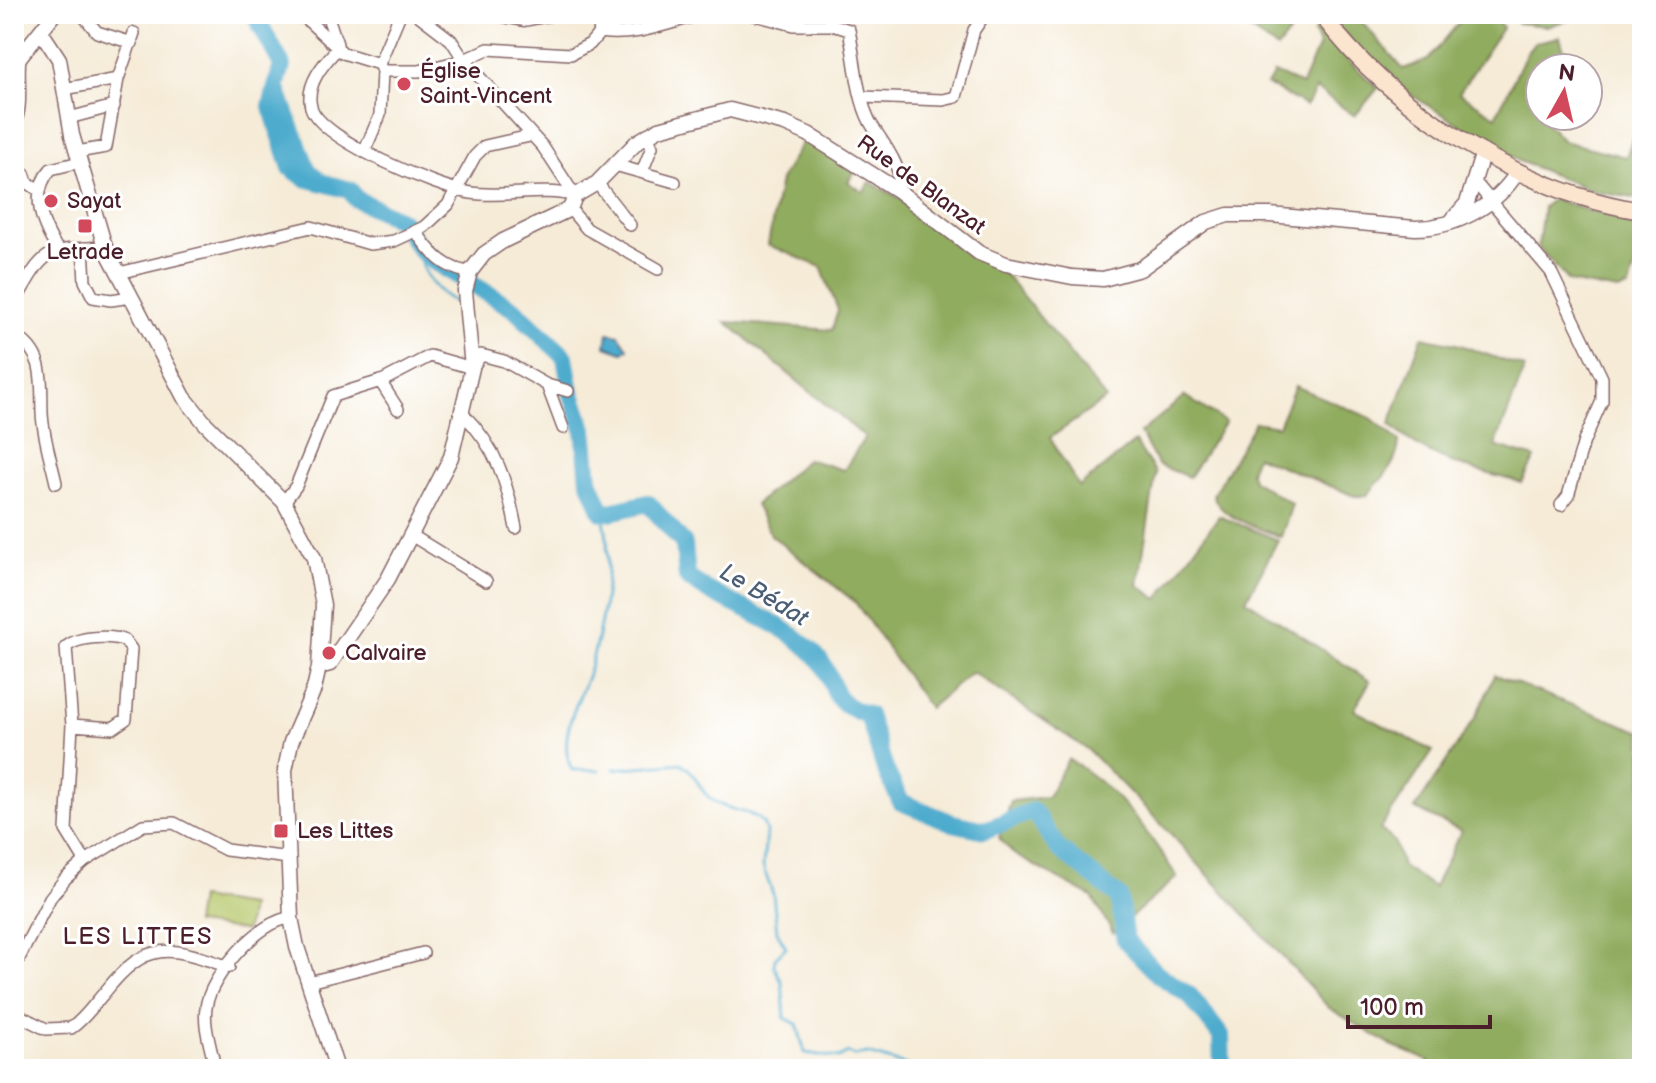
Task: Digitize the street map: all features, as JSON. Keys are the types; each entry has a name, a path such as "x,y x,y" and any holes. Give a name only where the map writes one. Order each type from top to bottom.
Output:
{"main road":[{"path":"1321,14 1386,84 1483,152 1518,171 1586,199 1642,211"}],"street":[{"path":"14,125 19,114 17,61 54,14"},
{"path":"57,249 40,214 43,179 51,169 106,147 118,79 133,38 97,32 82,14"},
{"path":"301,14 338,48 381,68 408,73 464,60 488,49 571,54 590,44 600,32 597,14"},
{"path":"327,14 338,48"},
{"path":"364,152 380,115 381,68 400,14"},
{"path":"417,14 451,40 464,60 543,147 587,229 658,269"},
{"path":"498,14 524,19 549,14"},
{"path":"600,32 617,35 638,32 704,14"},
{"path":"751,14 794,25 833,25 849,30 868,118 898,174 897,190"},
{"path":"863,97 947,100 956,97 974,30 985,14"},
{"path":"42,33 56,51 78,157 105,247 192,408 284,502 306,538 320,580 323,616 319,667 287,756 291,918 337,1069"},
{"path":"338,48 315,78 311,108 327,129 364,152 459,191 506,194 560,192 572,202"},
{"path":"64,89 118,79"},
{"path":"69,118 114,106"},
{"name":"Rue de Blanzat","path":"469,279 484,254 572,202 597,183 647,134 718,112 744,112 808,134 897,190 971,249 988,258 1087,279 1109,278 1140,269 1199,226 1221,216 1270,215 1415,228 1446,224 1493,201 1518,171"},
{"path":"642,172 652,147 647,134"},
{"path":"119,273 311,227 370,244 383,244 412,233 435,218 459,191 475,156 485,146 530,136"},
{"path":"1446,224 1467,203 1483,152"},
{"path":"615,165 675,182"},
{"path":"24,173 27,182 40,191"},
{"path":"1474,181 1560,287 1603,383 1602,401 1584,441 1568,496 1561,505"},
{"path":"597,183 630,225"},
{"path":"319,667 330,664 376,598 451,457 463,414 472,368 469,279 435,256 412,233"},
{"path":"14,304 45,255 57,249 105,247"},
{"path":"83,248 85,281 93,297 111,300 131,297"},
{"path":"14,335 37,354 44,390 42,414 56,483"},
{"path":"470,339 481,355 504,361 547,385 568,391"},
{"path":"472,368 481,355"},
{"path":"284,502 296,486 333,396 380,381 430,356 472,368"},
{"path":"380,381 398,409"},
{"path":"547,385 563,428"},
{"path":"463,414 490,444 501,465 516,528"},
{"path":"411,535 486,581"},
{"path":"72,725 113,728 126,719 131,649 125,641 113,638 74,641 66,647 72,725 66,832 85,861"},
{"path":"14,968 50,898 85,861 143,825 161,821 182,825 226,850 289,858"},
{"path":"215,1069 206,1006 229,967 255,933 272,922 291,918"},
{"path":"14,1013 46,1029 71,1028 126,966 154,951 180,951 229,967"},
{"path":"309,982 423,953"}],"green space":[{"path":"1228,14 1304,14 1277,49"},
{"path":"1327,14 1355,14 1403,69 1428,60 1466,14 1490,14 1503,27 1459,93 1496,116 1524,58 1524,132 1555,132 1563,141 1626,157 1642,111 1642,199 1596,192 1519,161 1408,93 1374,67"},
{"path":"1510,14 1583,16 1547,26 1518,23"},
{"path":"1318,24 1342,55 1378,88 1355,116 1316,89 1306,106 1267,85 1274,73 1302,85 1319,45 1314,33"},
{"path":"1560,37 1564,50 1527,52 1536,42"},
{"path":"804,139 854,172 848,182 863,192 870,182 901,199 968,254 1001,269 1106,399 1050,438 1079,487 1135,442 1156,473 1138,585 1158,599 1219,516 1278,540 1246,600 1370,681 1354,710 1433,751 1380,829 1394,841 1402,866 1434,887 1461,831 1415,809 1475,718 1495,675 1642,732 1642,1069 1425,1069 1429,1061 1389,1044 1329,1008 1170,833 1088,750 972,672 929,708 855,602 771,535 755,505 807,459 844,470 865,437 726,322 832,330 838,310 821,267 768,245 780,180"},
{"path":"1553,199 1596,213 1642,221 1642,243 1629,287 1618,291 1569,282 1538,247 1543,207"},
{"path":"1422,337 1460,345 1525,368 1495,446 1535,458 1522,483 1435,455 1404,437 1390,424"},
{"path":"14,380 22,381 17,428 14,428"},
{"path":"1295,386 1371,418 1399,441 1392,464 1366,496 1355,496 1256,456 1250,471 1253,480 1292,504 1281,537 1232,516 1223,510 1213,495 1255,422 1278,426"},
{"path":"1185,396 1225,422 1189,477 1158,465 1140,433"},
{"path":"1068,759 1101,782 1129,811 1177,877 1113,933 1092,897 1015,855 999,838 1011,801 1047,797"},
{"path":"199,898 250,906 246,931 195,924"}],"water":[{"path":"608,333 619,335 628,348 623,352 606,346"}],"waterway":[{"name":"Le Bédat","path":"254,14 257,19"},
{"name":"Le Bédat","path":"260,14 257,19 282,65 271,106 291,168 305,178 350,190 356,199 402,221 420,250 433,261 514,309 565,357 571,392 584,429 589,480 602,512 605,512"},
{"path":"276,87 308,171 319,180"},
{"path":"420,250 423,267 432,283 445,296 460,304"},
{"name":"Le Bédat","path":"610,512 648,503 684,544 687,577 773,623 805,645 825,668 838,698 854,710 868,715 885,769 901,802 953,823 985,830 1033,811 1058,848 1119,897 1125,940 1158,974 1190,996 1221,1036 1222,1069"},
{"path":"599,770 572,770 567,743 568,730 600,628 607,568 606,529 602,512"},
{"name":"Le Bédat","path":"614,769 681,763 709,798 727,808 752,815 763,823 766,832 763,867 773,894 777,932 786,947 775,958 774,966 782,982 785,1018 797,1024 805,1053 839,1058 848,1053 854,1056 868,1054 918,1069"},
{"name":"Le Bédat","path":"1091,1069 1108,1066 1126,1069"},
{"name":"Le Bédat","path":"1133,1069 1155,1069"}],"place":[{"name":"Église Saint-Vincent","path":"404,84"},
{"name":"Sayat","path":"51,201"},
{"name":"Letrade","path":"85,226"},
{"name":"Calvaire","path":"329,653"},
{"name":"Les Littes","path":"281,831"}],"district":[{"name":"LES LITTES","path":"138,936"}]}
